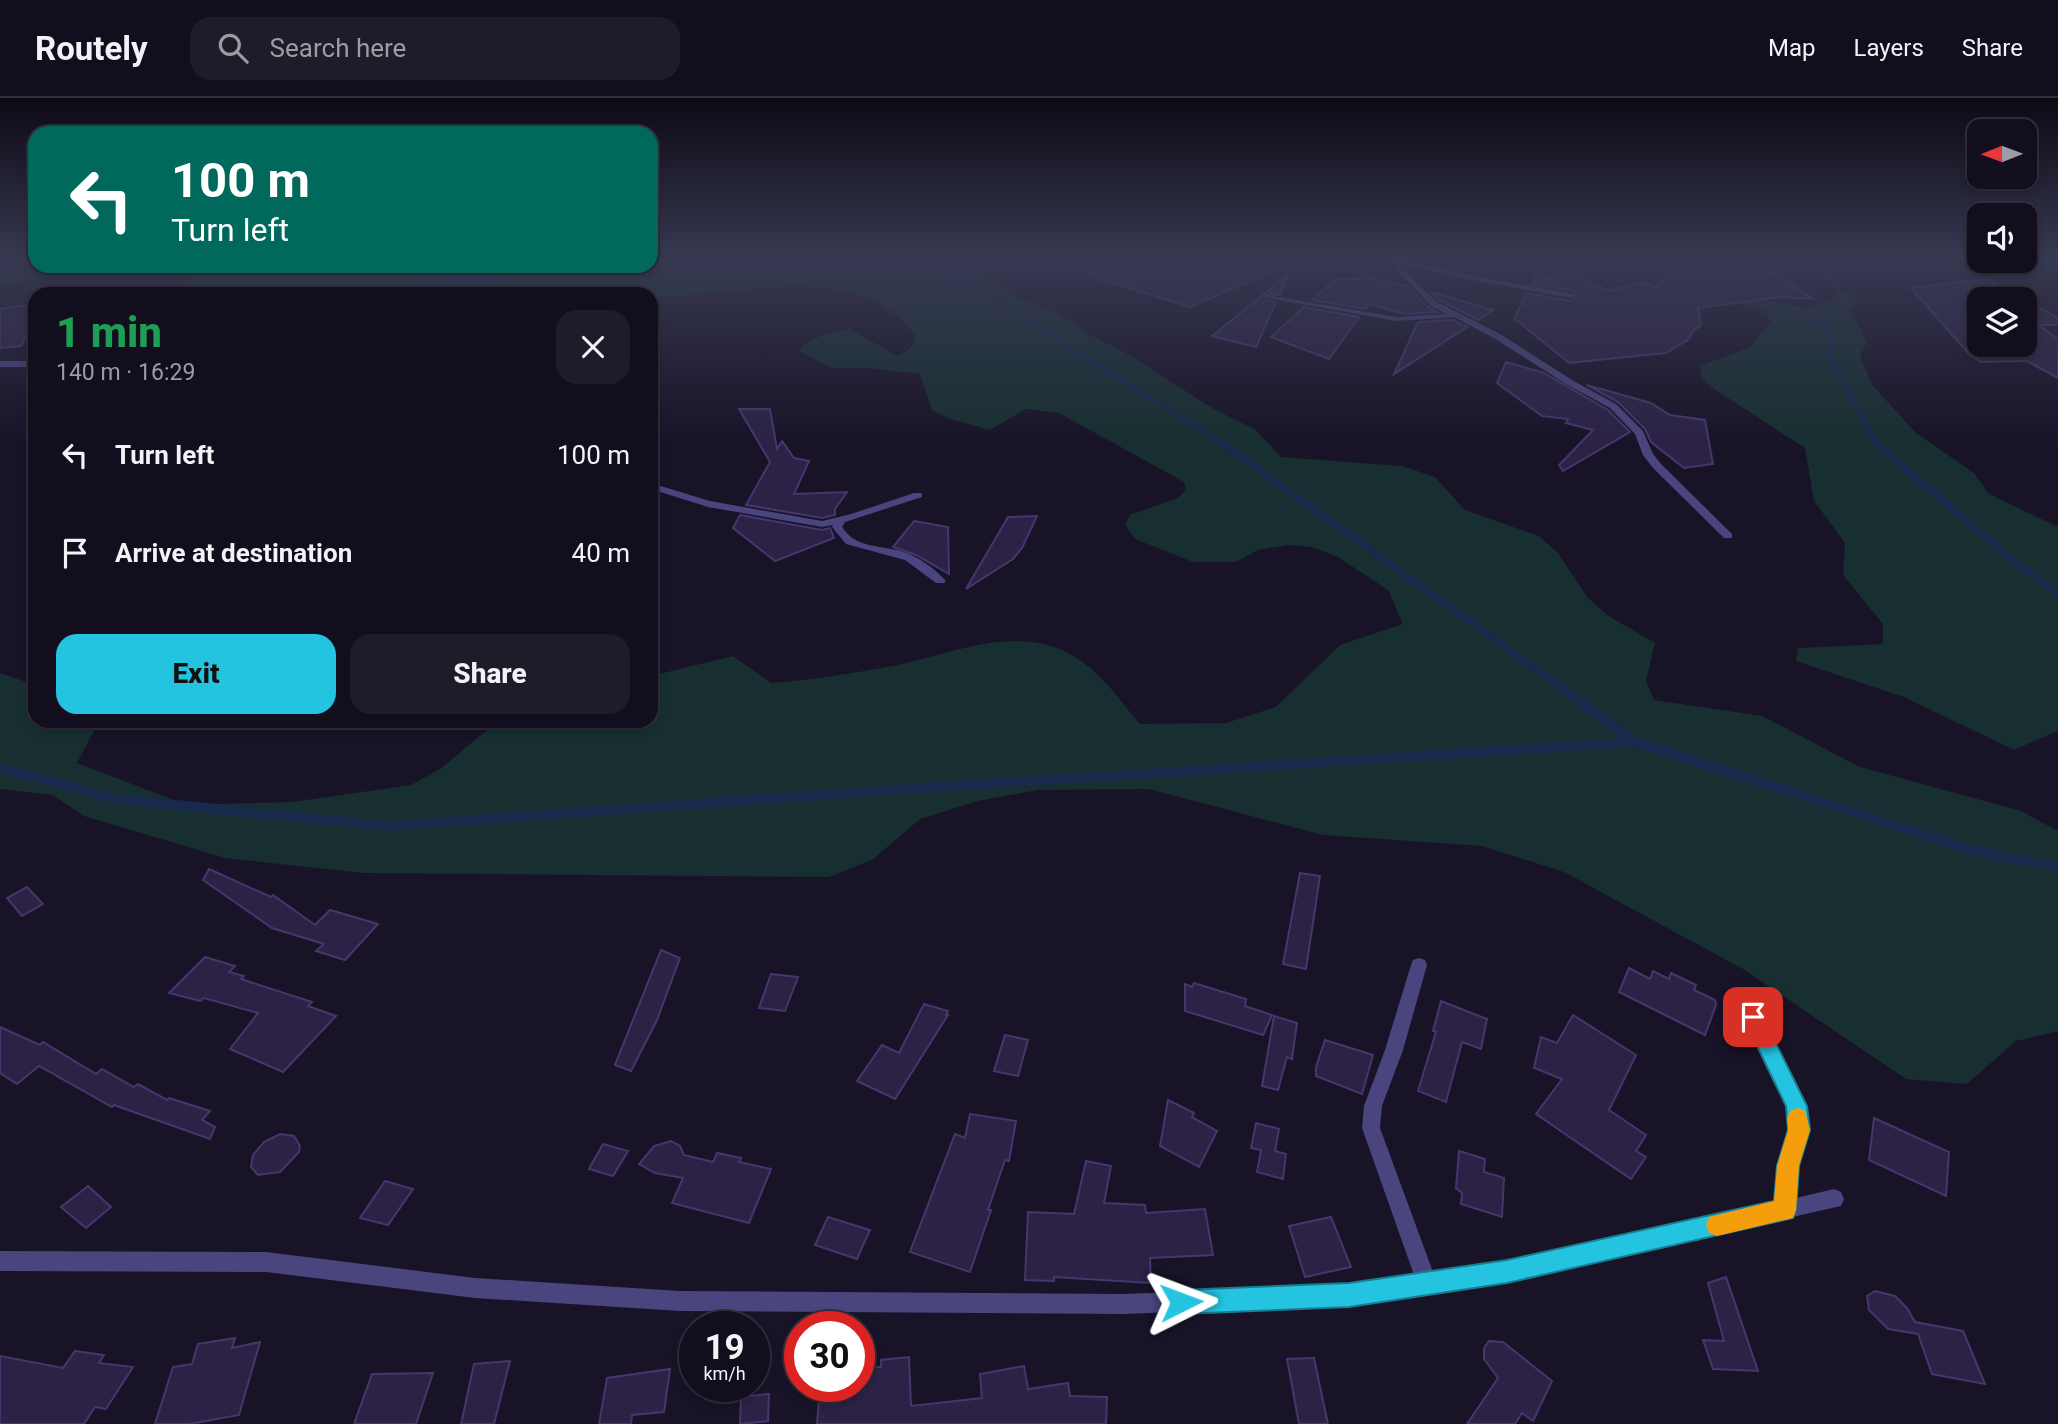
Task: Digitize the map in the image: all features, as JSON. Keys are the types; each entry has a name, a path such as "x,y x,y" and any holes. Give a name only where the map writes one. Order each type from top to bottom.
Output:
{"street":[{"path":"1464,320 1497,335 1569,382 1613,406 1640,433 1648,455 1657,466 1728,536"},
{"path":"0,364 28,364"},
{"path":"658,488 708,504 822,524 840,521 918,495"},
{"path":"840,521 837,527 846,541 910,559 940,581"},
{"path":"1419,965 1394,1050 1373,1106 1371,1128 1427,1283"},
{"path":"1753,1017 1796,1106 1799,1130 1788,1166 1785,1210"},
{"path":"0,1261 265,1262 475,1288 680,1301 1125,1304 1349,1295 1507,1271 1834,1199"}],"green space":[{"path":"900,320 1069,320 1212,408 1256,430 1281,457 1402,466 1435,477 1465,510 1539,536 1558,553 1587,597 1607,615 1655,643 1646,681 1654,700 1762,716 1860,767 2021,811 2058,831 2058,1031 2016,1041 1967,1084 1906,1079 1743,969 1564,872 1482,846 1323,835 1149,789 1038,790 978,801 920,819 872,860 829,877 363,873 225,858 84,816 53,795 0,789 0,673 28,683 28,728 95,728 77,763 187,805 292,802 411,785 440,769 490,728 658,728 658,674 733,656 771,683 887,667 978,645 1024,641 1068,653 1089,667 1140,724 1226,723 1276,707 1340,645 1403,624 1388,590 1338,557 1312,547 1289,545 1258,550 1236,562 1193,562 1135,539 1125,525 1130,515 1178,498 1186,490 1184,482 1059,413 1026,409 990,430 947,418 932,410 920,374 870,368 832,368 800,351 802,346 820,336 849,328 897,356 910,348 915,335"},
{"path":"1855,320 1867,342 1860,356 1872,385 1916,433 1974,473 1989,494 2058,527 2058,731 2014,750 1904,697 1796,661 1798,648 1883,644 1883,624 1843,575 1845,543 1814,501 1805,448 1711,387 1701,376 1700,366 1749,348 1771,321"}],"building":[{"path":"0,320 28,320 28,331 21,346 0,348"},
{"path":"1232,320 1268,320 1256,347 1212,336"},
{"path":"1290,320 1357,320 1329,359 1271,337"},
{"path":"1453,320 1467,327 1394,374 1418,322"},
{"path":"1516,320 1700,320 1701,325 1692,332 1689,339 1666,353 1569,363"},
{"path":"1939,320 1967,320 1967,352"},
{"path":"2037,320 2058,320 2058,325 2038,325 2058,339 2058,378 2027,361 1981,362 1974,357 2037,357"},
{"path":"1506,362 1544,373 1608,410 1630,432 1563,471 1559,465 1593,430 1566,423 1568,419 1542,416 1497,383"},
{"path":"1587,385 1651,403 1670,415 1705,420 1713,464 1684,468 1651,442 1645,429 1618,402"},
{"path":"739,409 770,409 777,449 782,441 794,458 809,461 794,494 847,492 835,509 835,515 822,518 746,505 770,462"},
{"path":"740,515 822,530 830,528 834,538 775,561 733,528"},
{"path":"1037,516 1022,548 1013,559 966,589 1008,517"},
{"path":"914,521 948,527 949,574 916,555 893,547"},
{"path":"209,869 271,897 273,895 315,925 330,910 378,924 345,960 316,951 324,944 272,928 203,880"},
{"path":"1300,873 1320,876 1306,969 1283,964"},
{"path":"27,887 43,904 22,916 7,898"},
{"path":"661,950 680,958 657,1020 631,1071 615,1065"},
{"path":"205,957 235,966 229,972 244,976 241,979 312,1002 308,1006 336,1016 283,1072 230,1049 258,1013 204,998 200,1001 169,993"},
{"path":"1629,968 1650,979 1653,971 1669,979 1671,973 1696,985 1694,990 1715,1000 1716,1005 1705,1035 1619,992"},
{"path":"771,974 798,977 785,1011 759,1008"},
{"path":"1194,983 1246,999 1245,1006 1272,1015 1263,1035 1185,1011 1185,984 1192,987"},
{"path":"1441,1001 1487,1019 1481,1049 1462,1042 1446,1102 1418,1091 1436,1032 1433,1031"},
{"path":"924,1004 948,1011 948,1015 895,1099 857,1081 882,1045 899,1053"},
{"path":"1573,1015 1636,1055 1609,1110 1646,1135 1636,1151 1646,1157 1631,1179 1536,1114 1562,1079 1534,1068 1541,1037 1557,1043"},
{"path":"1274,1016 1297,1023 1292,1059 1287,1057 1278,1090 1262,1086"},
{"path":"0,1027 40,1045 43,1042 96,1074 102,1069 134,1087 138,1084 167,1100 169,1098 210,1111 202,1120 215,1127 210,1139 114,1105 112,1107 39,1066 17,1084 0,1073"},
{"path":"1005,1035 1028,1040 1018,1076 994,1071"},
{"path":"1325,1040 1373,1055 1362,1094 1316,1076 1316,1067"},
{"path":"1168,1100 1194,1113 1192,1117 1217,1131 1199,1167 1160,1146"},
{"path":"970,1114 1016,1121 1009,1161 1005,1160 970,1272 910,1252 955,1134 965,1138"},
{"path":"1874,1118 1949,1152 1946,1196 1869,1160"},
{"path":"1256,1123 1279,1129 1275,1151 1286,1154 1283,1179 1257,1172 1261,1150 1251,1148"},
{"path":"280,1134 294,1136 300,1146 299,1152 280,1172 258,1175 251,1167 253,1155 264,1142"},
{"path":"671,1141 680,1146 684,1155 713,1162 717,1153 741,1158 739,1162 771,1169 749,1223 672,1203 683,1178 655,1173 639,1164 654,1146"},
{"path":"603,1144 628,1151 613,1176 589,1169"},
{"path":"1459,1151 1485,1159 1484,1172 1504,1178 1502,1217 1461,1204 1462,1193 1456,1188"},
{"path":"1086,1161 1111,1166 1104,1203 1145,1205 1146,1213 1205,1209 1213,1255 1150,1258 1151,1283 1054,1277 1054,1281 1025,1280 1028,1212 1074,1214"},
{"path":"385,1181 413,1189 388,1225 360,1218"},
{"path":"88,1186 111,1207 86,1228 61,1207"},
{"path":"828,1217 870,1230 857,1259 815,1245"},
{"path":"1331,1217 1351,1267 1305,1277 1289,1226"},
{"path":"1726,1277 1758,1371 1713,1369 1703,1340 1724,1341 1708,1283"},
{"path":"1875,1291 1895,1296 1907,1308 1915,1322 1963,1331 1985,1384 1932,1374 1918,1334 1888,1329 1869,1310 1867,1296"},
{"path":"235,1338 232,1348 260,1342 239,1415 190,1424 155,1424 173,1367 192,1364 198,1344"},
{"path":"1489,1341 1503,1342 1552,1381 1533,1421 1522,1413 1515,1424 1467,1424 1498,1378 1484,1359 1484,1348"},
{"path":"75,1351 104,1355 99,1363 133,1367 106,1409 95,1407 84,1424 0,1424 0,1356 63,1368"},
{"path":"909,1357 911,1406 982,1398 980,1374 1024,1366 1028,1389 1068,1383 1070,1396 1107,1397 1106,1424 817,1424 819,1402 875,1402 875,1367 881,1367 881,1360"},
{"path":"1314,1358 1328,1424 1299,1424 1287,1359"},
{"path":"510,1361 494,1424 461,1424 474,1364"},
{"path":"670,1369 664,1412 632,1415 631,1424 599,1424 607,1378"},
{"path":"433,1373 416,1424 354,1424 372,1374"},
{"path":"741,1402 769,1402 768,1421 740,1424"}],"waterway":[{"path":"1025,320 1222,443"},
{"path":"1807,320 1829,326"},
{"path":"1829,326 1833,320"},
{"path":"1829,326 1830,355 1876,444"},
{"path":"1875,442 2012,560 2058,595"},
{"path":"1222,443 1559,686"},
{"path":"1557,685 1636,742"},
{"path":"0,768 117,799 387,826 845,793 1636,742"},
{"path":"1636,742 1971,850 2058,867"}],"slow traffic":[{"path":"1717,1225 1785,1210 1784,1191 1799,1130 1798,1118"}],"route":[{"path":"1181,1302 1349,1295 1507,1271 1785,1210 1784,1191 1788,1166 1799,1130 1796,1106 1753,1017"}]}
